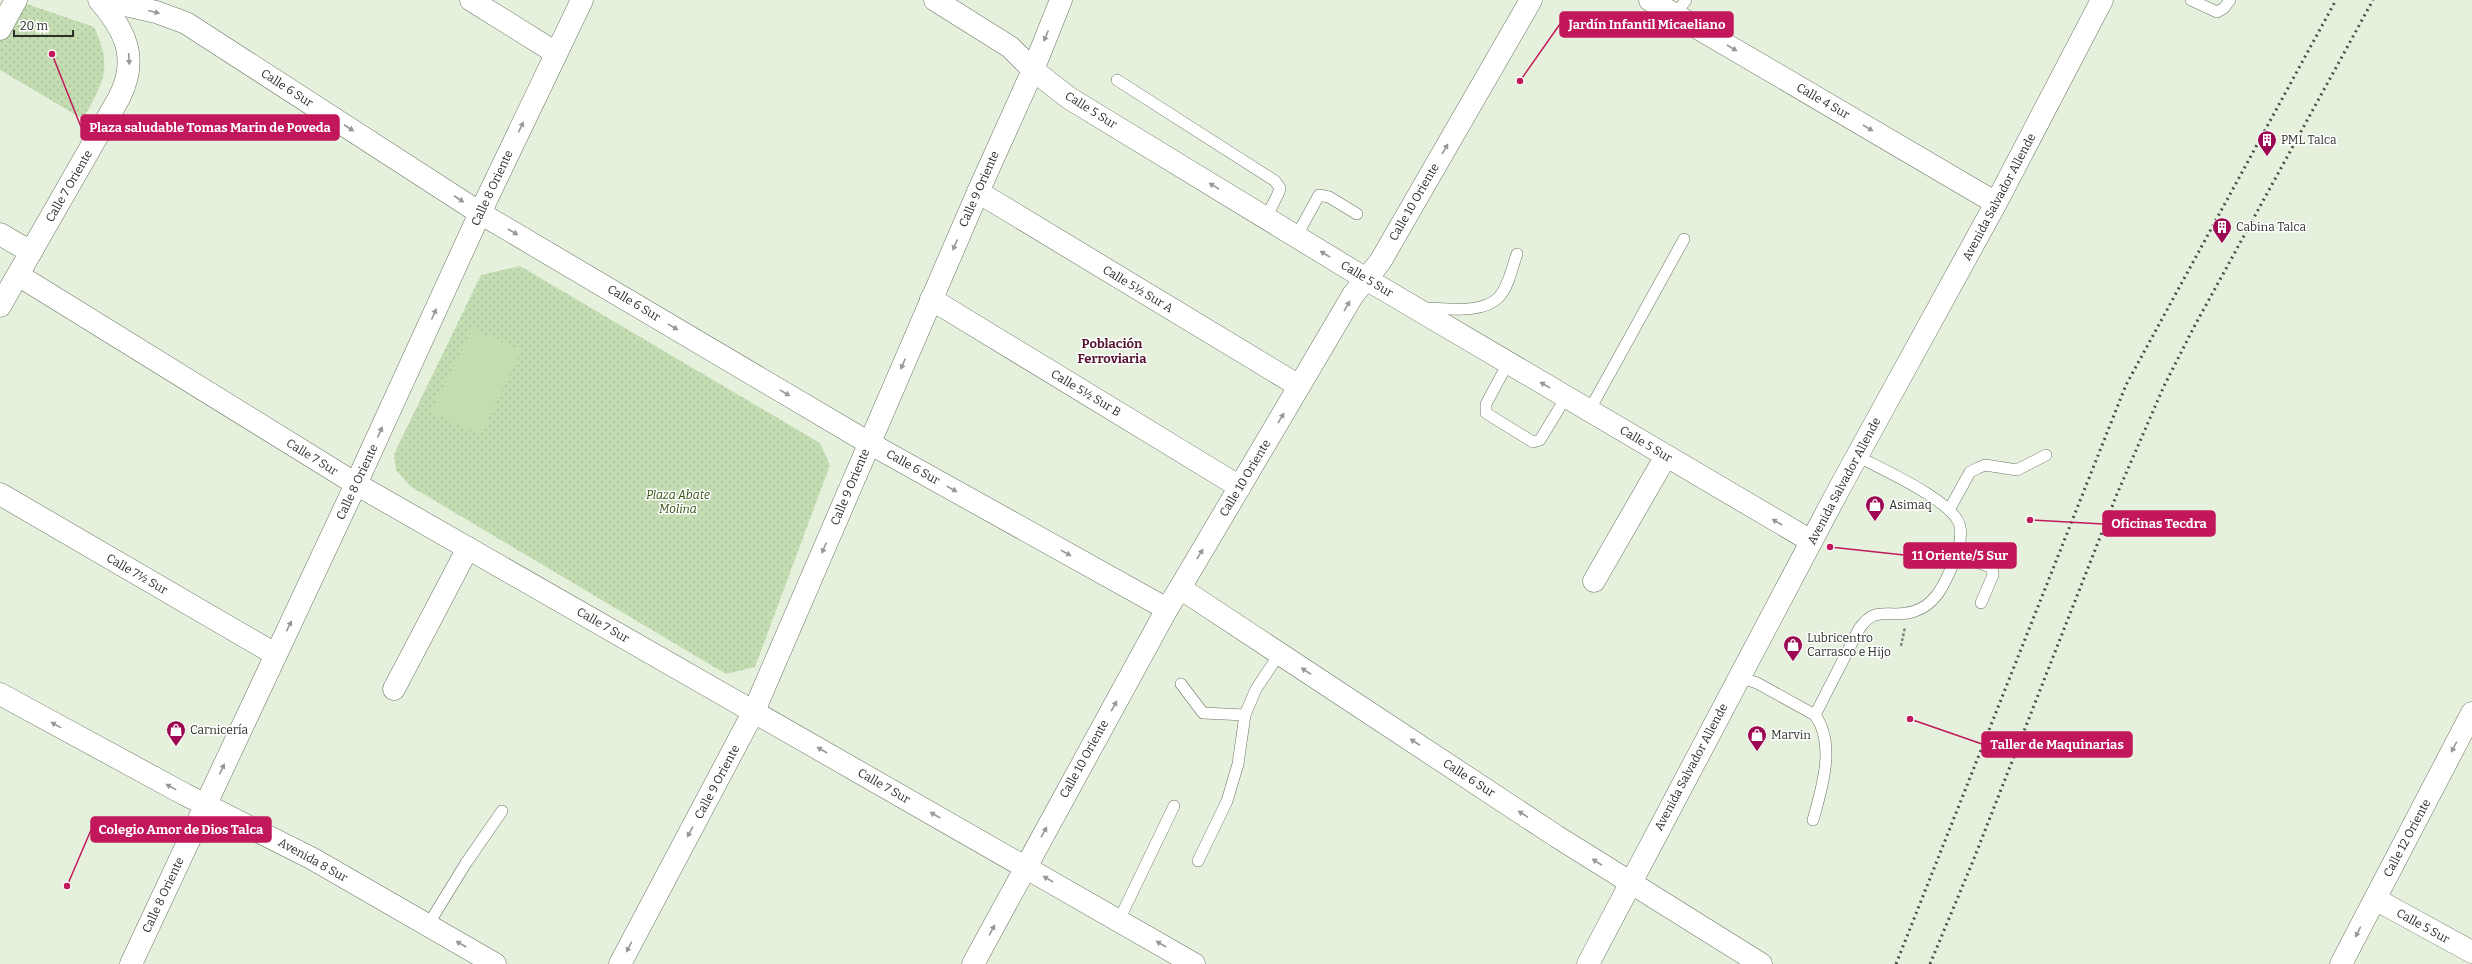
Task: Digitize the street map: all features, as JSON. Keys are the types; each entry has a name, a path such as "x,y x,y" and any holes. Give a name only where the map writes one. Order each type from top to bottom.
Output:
{"street":[{"path":"0,28 16,0"},
{"name":"Calle 7 Oriente","path":"0,306 119,98 128,77 128,47 118,25 99,0"},
{"name":"Calle 6 Sur","path":"103,0 156,12 186,23 480,212 869,443 1167,610"},
{"path":"470,0 556,52"},
{"name":"Calle 8 Oriente","path":"137,962 206,804 275,654 356,484 480,212 582,0"},
{"name":"Calle 5 Sur","path":"935,0 1010,47 1033,70 1069,98 1366,279 1811,541"},
{"name":"Calle 9 Oriente","path":"620,964 754,711 931,299 1033,70 1061,0"},
{"name":"Calle 10 Oriente","path":"973,964 1167,610 1354,295 1380,262 1531,0"},
{"name":"Calle 4 Sur","path":"1650,0 1681,8 1996,203"},
{"name":"Avenida Salvador Allende","path":"1588,964 1811,541 1996,203 2102,0"},
{"name":"Calle 5½ Sur A","path":"978,192 1299,386"},
{"path":"0,234 31,252"},
{"name":"Calle 7 Sur","path":"18,274 356,484 1026,866 1194,964"},
{"name":"Calle 5½ Sur B","path":"931,299 1240,487"},
{"path":"1594,581 1666,456"},
{"name":"Calle 7½ Sur","path":"0,494 275,654"},
{"path":"394,689 468,548"},
{"name":"Calle 6 Sur","path":"1180,588 1630,884 1761,964"},
{"name":"Avenida 8 Sur","path":"0,694 307,856 495,964"},
{"name":"Calle 12 Oriente","path":"2341,964 2472,713"},
{"name":"Calle 5 Sur","path":"2375,899 2472,952"}],"lane":[{"path":"2191,0 2217,12 2224,8 2230,0"},
{"path":"1117,80 1275,181 1280,188 1266,218"},
{"path":"1296,237 1319,195 1329,196 1357,214"},
{"path":"1589,411 1684,239"},
{"path":"1415,308 1472,308 1496,299 1503,290 1517,254"},
{"path":"1508,363 1486,404 1486,413 1533,442 1540,440 1566,397"},
{"path":"1949,510 1970,472 1985,465 2017,470 2046,455"},
{"path":"1815,715 1859,629 1867,618 1874,614 1886,615 1916,611 1926,605 1937,596 1956,554 1960,526 1949,510 1928,494 1857,456"},
{"path":"1956,554 1992,568 1993,575 1981,603"},
{"path":"1198,861 1227,801 1238,764 1245,715 1256,690 1280,653"},
{"path":"1739,677 1757,683 1815,715 1825,735 1823,784 1813,820"},
{"path":"1181,684 1203,712 1245,715"},
{"path":"1119,920 1174,806"},
{"path":"428,926 466,863 502,811"}],"green space":[{"path":"18,1 94,27 103,53 104,74 101,84 83,119 0,70 0,31"},
{"name":"Plaza Abate Molina","path":"520,266 820,443 830,465 755,667 726,674 410,486 396,470 394,454 481,275"},
{"path":"472,329 521,350 481,434 430,412"}],"railway":[{"path":"1896,964 2126,385 2336,0"},
{"path":"1930,964 1973,861 2117,494 2164,386 2194,327 2373,0"}],"place":[{"name":"Plaza saludable Tomas Marin de Poveda","path":"52,54"},
{"name":"Jardín Infantil Micaeliano","path":"1520,81"},
{"name":"PML Talca","path":"2267,157"},
{"name":"Cabina Talca","path":"2222,244"},
{"name":"Oficinas Tecdra","path":"2030,520"},
{"name":"Asimaq","path":"1875,522"},
{"name":"11 Oriente/5 Sur","path":"1830,547"},
{"name":"Lubricentro Carrasco e Hijo","path":"1793,662"},
{"name":"Taller de Maquinarias","path":"1910,719"},
{"name":"Carnicería","path":"176,747"},
{"name":"Marvin","path":"1757,752"},
{"name":"Colegio Amor de Dios Talca","path":"67,886"}],"district":[{"name":"Población Ferroviaria","path":"1112,350"}]}
